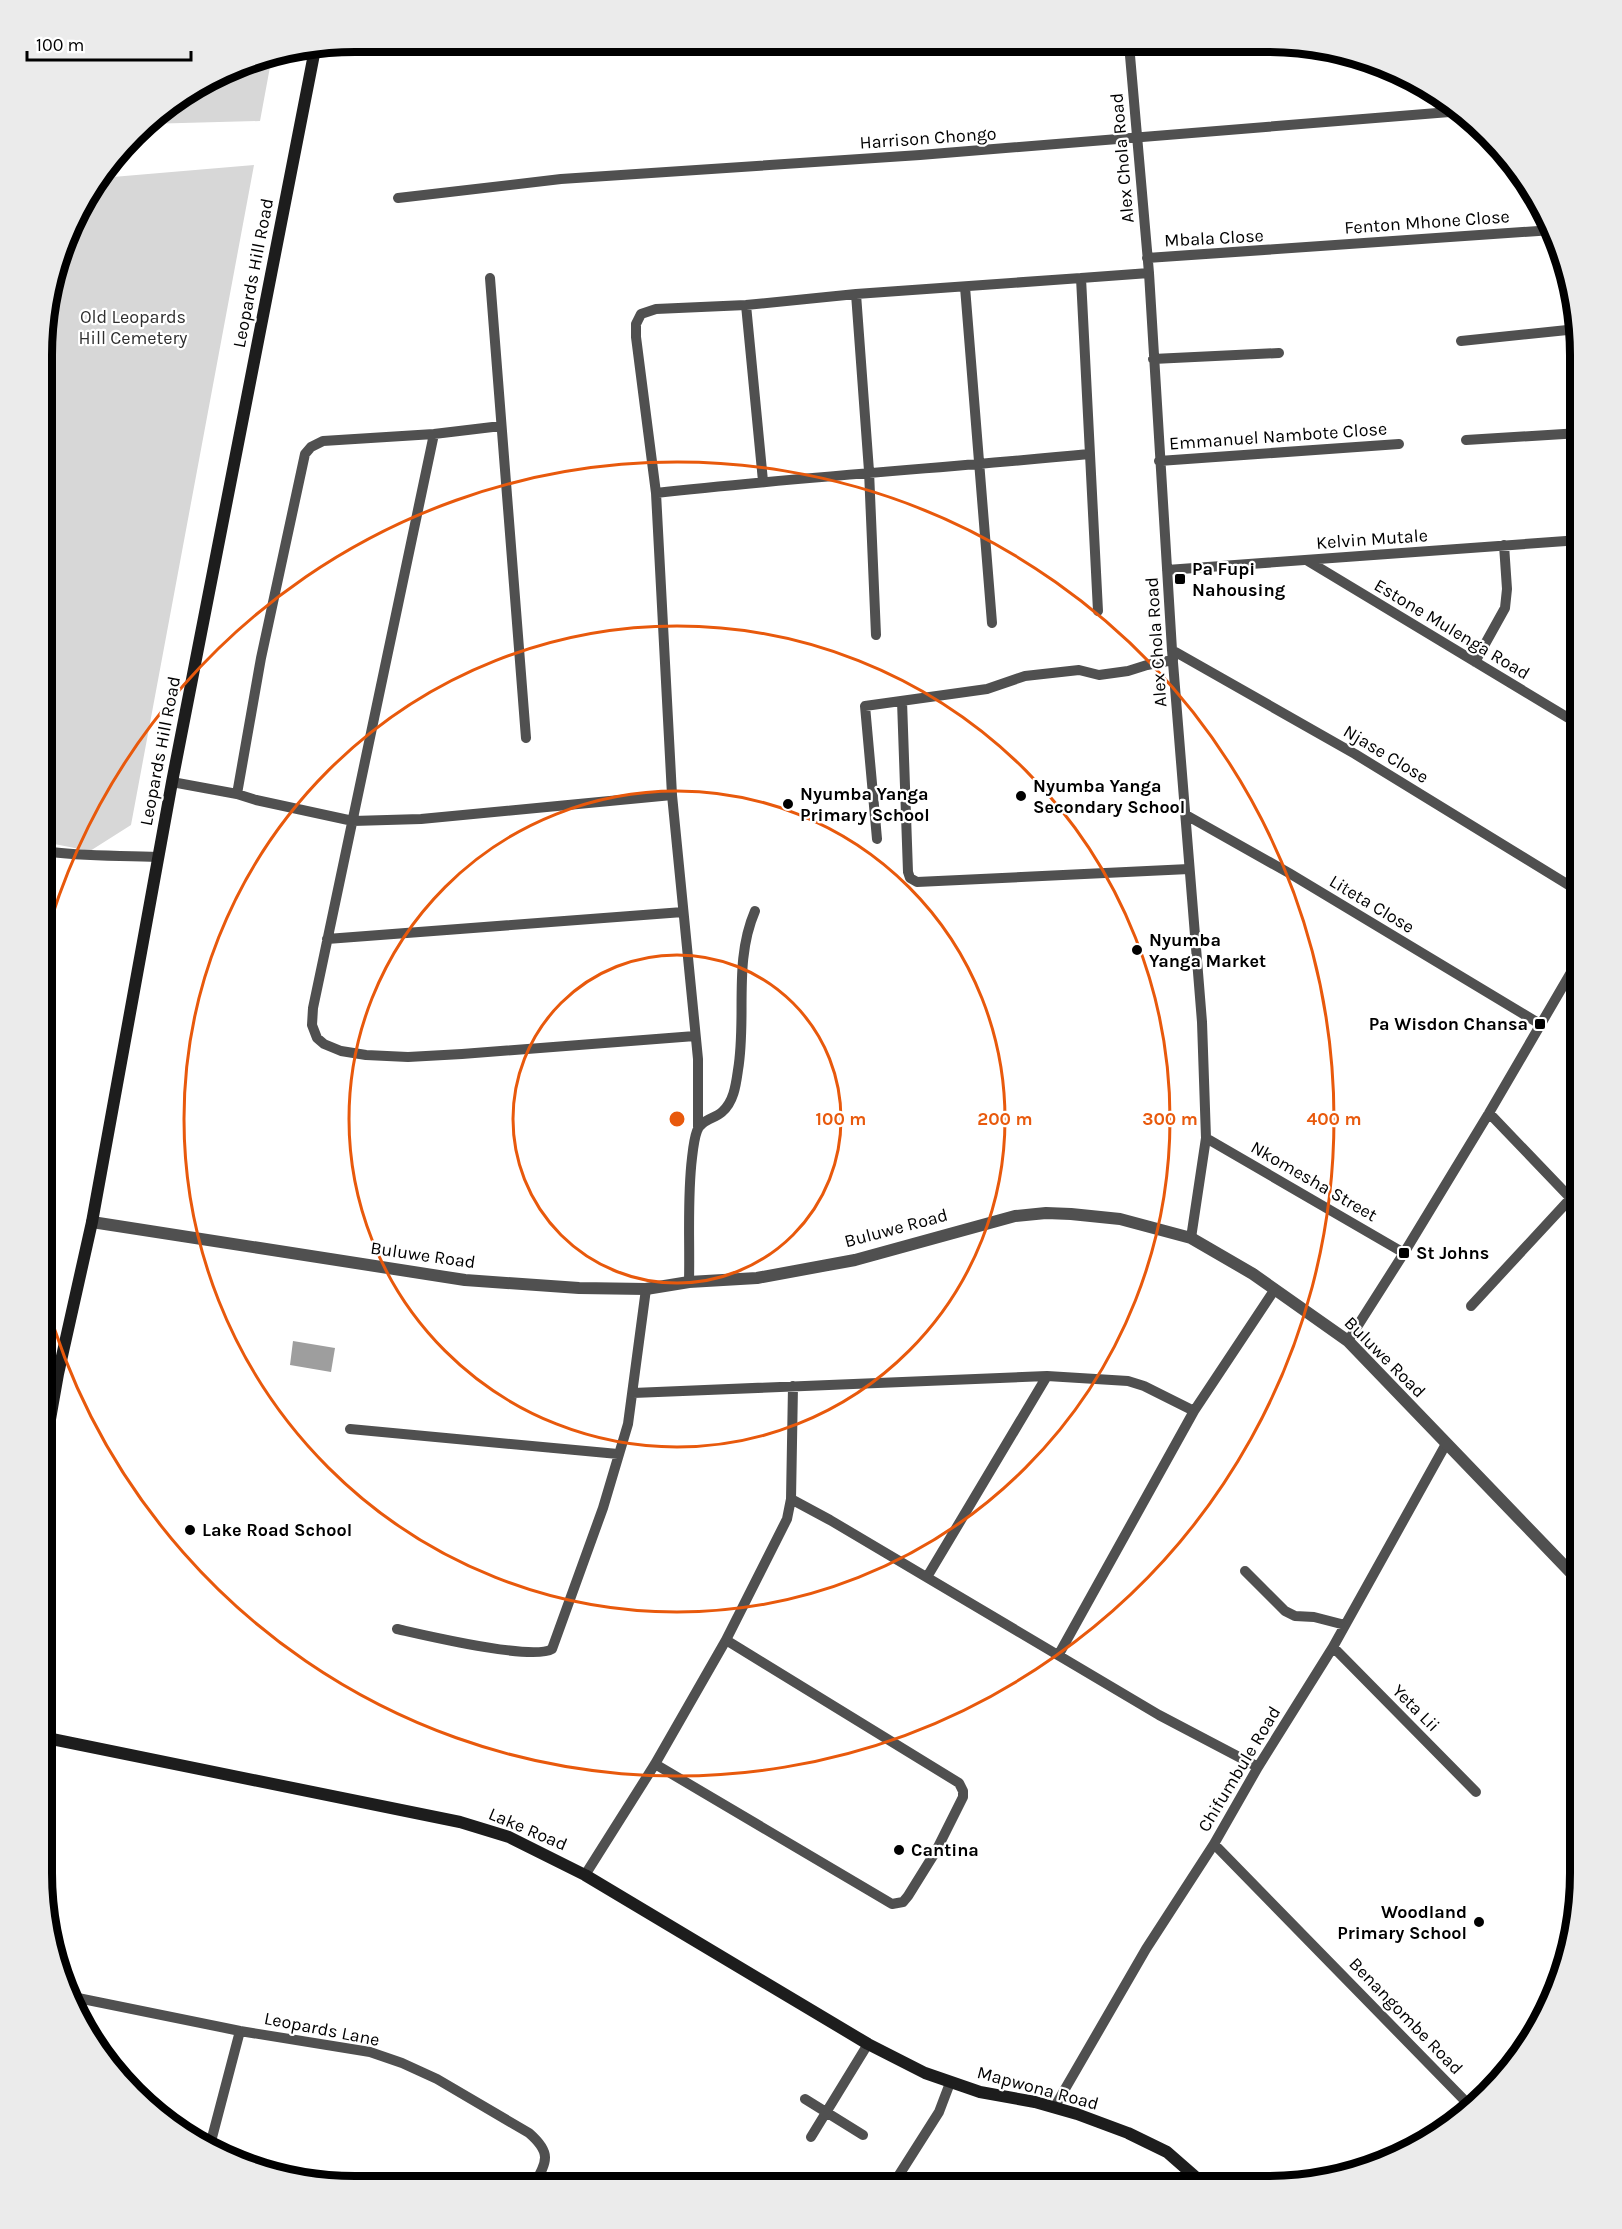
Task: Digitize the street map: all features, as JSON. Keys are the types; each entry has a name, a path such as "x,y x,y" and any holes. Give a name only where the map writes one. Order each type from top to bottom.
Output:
{"main road":[{"name":"Leopards Hill Road","path":"52,1408 92,1222 172,782 314,55"},
{"name":"Lake Road","path":"52,1739 460,1822 509,1837 585,1875 868,2044 950,2083"},
{"name":"Mapwona Road","path":"950,2083 1077,2114 1148,2142 1167,2152 1194,2176"}],"street":[{"name":"Alex Chola Road","path":"1130,52 1149,273 1172,655 1202,1022 1206,1138 1191,1238"},
{"name":"Harrison Chongo","path":"398,198 561,179 920,155 1444,110"},
{"name":"Fenton Mhone Close","path":"1283,250 1542,231"},
{"name":"Mbala Close","path":"1147,258 1283,250"},
{"path":"689,1282 690,1180 699,1127 695,1036 672,795 656,493 636,324 641,314 656,309 746,305 856,294 1149,273"},
{"path":"490,278 525,738"},
{"path":"1081,278 1098,611"},
{"path":"965,287 992,622"},
{"path":"856,294 869,471 876,635"},
{"path":"746,305 763,481"},
{"path":"1461,341 1568,330"},
{"path":"1153,359 1279,353"},
{"path":"237,794 261,658 305,454 311,447 323,441 434,434 501,426"},
{"path":"434,434 313,1008 312,1025 316,1038 341,1051 366,1055 419,1056 695,1036"},
{"path":"1466,440 1570,434"},
{"name":"Emmanuel Nambote Close","path":"1159,461 1399,444"},
{"path":"656,493 869,471 1089,454"},
{"name":"Kelvin Mutale","path":"1167,570 1570,541"},
{"path":"1475,662 1505,608 1507,589 1504,545"},
{"name":"Estone Mulenga Road","path":"1307,561 1570,719"},
{"path":"877,839 865,705 987,689 1025,676 1078,669 1099,675 1128,671 1172,655"},
{"name":"Njase Close","path":"1172,655 1354,754 1570,886"},
{"path":"902,701 910,878 917,882 1189,869"},
{"path":"172,782 237,794 353,821 421,819 672,795"},
{"name":"Liteta Close","path":"1186,815 1289,873 1540,1024"},
{"path":"52,851 88,856 158,857"},
{"path":"699,1127 724,1110 731,1100 734,1089 740,1053 743,955 748,927 755,911"},
{"path":"327,939 683,912"},
{"path":"1348,1341 1490,1113 1570,974"},
{"path":"1471,1306 1570,1198 1490,1113"},
{"name":"Nkomesha Street","path":"1206,1138 1404,1253"},
{"name":"Buluwe Road","path":"92,1222 465,1280 579,1288 646,1289 689,1282 757,1278 855,1260 1015,1216 1093,1215 1120,1219 1191,1238 1275,1289 1348,1341 1570,1571"},
{"path":"396,1629 474,1645 535,1653 552,1649 603,1508 628,1424 646,1289"},
{"path":"1059,1654 1194,1411 1275,1289"},
{"path":"633,1393 1047,1376 1128,1381 1144,1386 1194,1411"},
{"path":"927,1577 1047,1376"},
{"path":"585,1875 655,1764 726,1640 787,1519 790,1499 793,1386"},
{"path":"350,1429 618,1454"},
{"name":"Chifumbule Road","path":"1054,2108 1146,1949 1214,1844 1258,1767 1333,1647 1446,1444"},
{"path":"790,1499 1059,1654 1159,1715 1258,1767"},
{"path":"1245,1571 1285,1611 1295,1616 1314,1617 1345,1625"},
{"path":"655,1764 892,1904 903,1902 908,1896 936,1851 963,1797 959,1783 726,1640"},
{"name":"Yeta Lii","path":"1333,1647 1476,1792"},
{"name":"Benangombe Road","path":"1214,1844 1466,2101"},
{"name":"Leopards Lane","path":"80,1998 240,2031 370,2052 402,2063 437,2079 529,2133 541,2144 546,2153 545,2165 539,2176"},
{"path":"211,2140 240,2031"},
{"path":"811,2137 868,2044"},
{"path":"898,2176 939,2112 950,2083"},
{"path":"805,2098 863,2136"}],"green space":[{"path":"270,65 260,121 161,124 204,93"},
{"name":"Old Leopards Hill Cemetery","path":"254,165 131,825 90,851 52,844 52,356 58,297 69,258 93,204 111,177"}],"shaded area":[{"path":"293,1341 335,1348 331,1372 290,1365"}],"place":[{"name":"Pa Fupi Nahousing","path":"1180,579"},
{"name":"Nyumba Yanga Secondary School","path":"1021,796"},
{"name":"Nyumba Yanga Primary School","path":"788,804"},
{"name":"Nyumba Yanga Market","path":"1137,950"},
{"name":"Pa Wisdon Chansa","path":"1540,1024"},
{"name":"St Johns","path":"1404,1253"},
{"name":"Lake Road School","path":"190,1530"},
{"name":"Cantina","path":"899,1850"},
{"name":"Woodland Primary School","path":"1479,1922"}]}
